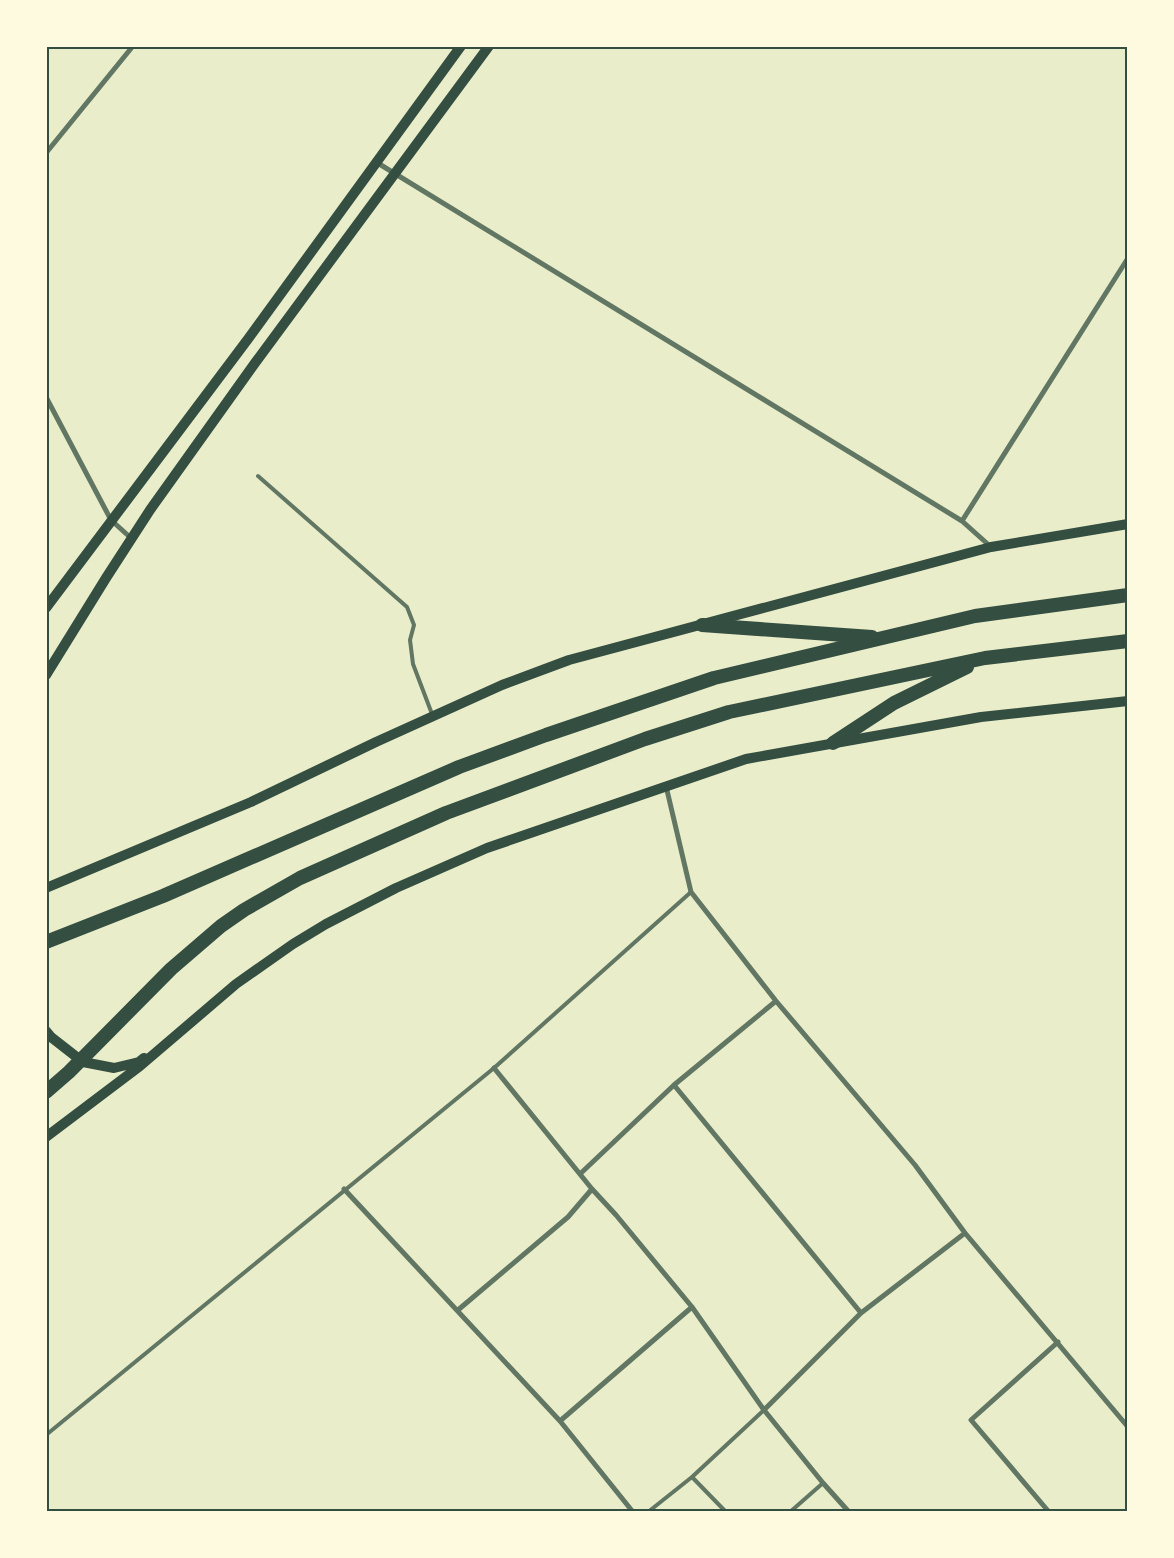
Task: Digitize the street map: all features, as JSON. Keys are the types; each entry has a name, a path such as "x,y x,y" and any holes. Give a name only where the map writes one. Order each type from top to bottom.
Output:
{"highway":[{"path":"1105,598 1128,592"},
{"path":"46,942 163,896 459,767 546,735 714,678 976,616 1128,596"},
{"path":"702,624 885,638"},
{"path":"46,1092 69,1072 146,994 197,946 244,910 300,878 446,813 617,749 729,712 985,658 1128,641"},
{"path":"833,743 894,703 985,658"}],"main road":[{"path":"46,608 248,339 461,46"},
{"path":"46,675 150,510 489,46"},
{"path":"46,888 251,802 502,685 569,660 991,547 1128,524"},
{"path":"46,1137 140,1066 236,984 293,944 326,924 396,888 486,848 746,759 982,718 1128,701"},
{"path":"46,892 61,882"},
{"path":"46,1031 51,1038 83,1062 114,1068 139,1062 185,1028"}],"street":[{"path":"46,153 133,46"},
{"path":"376,161 962,521 991,547"},
{"path":"962,521 1128,258"},
{"path":"46,397 112,520 132,539"},
{"path":"666,786 691,892 776,1001 915,1165 965,1233 1128,1427"},
{"path":"580,1174 674,1086 776,1001"},
{"path":"494,1068 592,1190 616,1215 692,1307 764,1410 849,1512"},
{"path":"674,1086 860,1313"},
{"path":"344,1189 560,1421 633,1512"},
{"path":"458,1310 568,1217 592,1190"},
{"path":"764,1410 860,1313 965,1233"},
{"path":"560,1421 692,1307"},
{"path":"1049,1512 971,1420 1058,1342"}],"lane":[{"path":"258,476 407,607 414,625 410,640 413,664 433,716"},
{"path":"46,1435 494,1068 691,892"},
{"path":"648,1512 692,1477 764,1410"},
{"path":"692,1477 726,1512"},
{"path":"790,1512 823,1483"}]}
